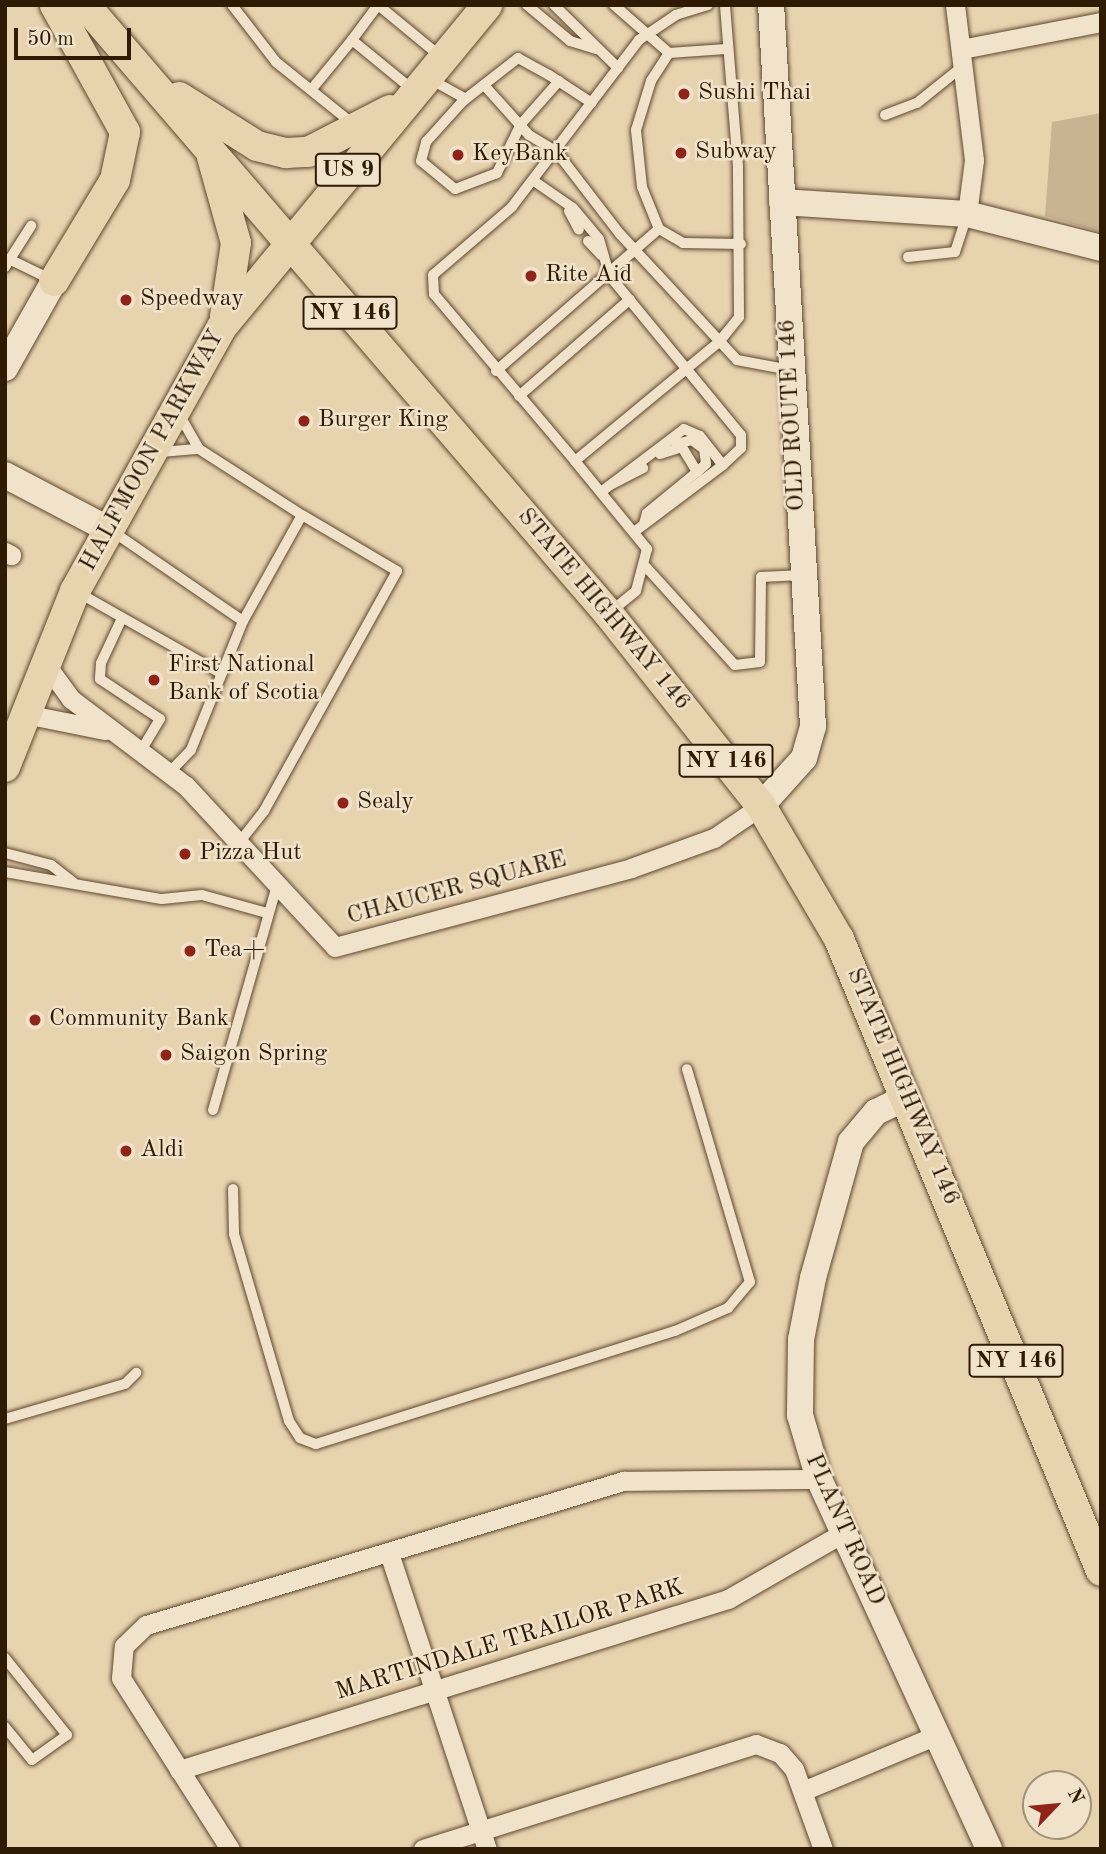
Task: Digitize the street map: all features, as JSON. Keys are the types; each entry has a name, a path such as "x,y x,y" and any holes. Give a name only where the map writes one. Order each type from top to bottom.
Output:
{"main road":[{"path":"54,281 115,180 125,132 55,5"},
{"name":"STATE HIGHWAY 146","path":"85,5 608,613 761,806 839,939 907,1097 1101,1572"},
{"name":"HALFMOON PARKWAY","path":"5,767 44,663 75,591 222,327 290,241 487,5"},
{"path":"144,72 222,127 274,152 308,152 358,128 423,82"},
{"path":"211,151 237,260 222,327"}],"street":[{"name":"OLD ROUTE 146","path":"761,806 789,780 813,739 771,5"},
{"path":"955,5 974,160 967,214"},
{"path":"962,58 1101,22"},
{"path":"782,202 967,214 1101,247"},
{"path":"5,368 54,281"},
{"path":"5,475 108,529"},
{"name":"CHAUCER SQUARE","path":"44,663 71,699 169,773 335,947 631,868 714,838 761,806"},
{"name":"CHAUCER SQUARE","path":"25,714 113,732"},
{"name":"PLANT ROAD","path":"907,1097 876,1112 851,1142 813,1278 798,1379 800,1415 819,1479 989,1849"},
{"path":"230,1849 121,1678 119,1663 132,1634 166,1617 390,1556 624,1480 819,1479"},
{"name":"MARTINDALE TRAILOR PARK","path":"179,1770 728,1599 843,1533"},
{"path":"390,1556 487,1849"},
{"path":"805,1790 937,1735"},
{"path":"423,1849 481,1828 756,1744 780,1753 805,1790 823,1849"}],"lane":[{"path":"232,5 241,24 312,90 358,128"},
{"path":"312,90 378,5 423,82"},
{"path":"527,5 570,41 597,49"},
{"path":"554,5 618,68"},
{"path":"614,5 669,53 726,49"},
{"path":"608,613 636,591 646,567 647,549 434,294 433,275 534,181 618,68 647,35 676,15 708,5"},
{"path":"575,461 719,342 739,317 741,244 725,5"},
{"path":"352,40 423,82 466,99"},
{"path":"669,53 651,80 636,130 642,187 659,229 683,243 741,244"},
{"path":"559,81 521,124 497,173 455,189 435,178 421,153 466,99 518,58 559,81 592,103"},
{"path":"885,115 925,99 962,58"},
{"path":"484,85 521,124 556,151 638,253 737,360 791,370"},
{"path":"534,181 565,203 599,239 609,275 741,435 741,448 723,465 634,532"},
{"path":"565,203 579,230"},
{"path":"908,257 954,252 967,214"},
{"path":"31,226 8,264 54,281"},
{"path":"496,371 638,253 659,229"},
{"path":"588,241 604,258"},
{"path":"519,396 630,299"},
{"path":"178,403 182,424 198,449 397,571 264,811 238,844"},
{"path":"601,492 684,429 700,436 723,465"},
{"path":"611,484 621,485 676,444 690,453 697,472 647,513 643,525"},
{"path":"148,457 198,449"},
{"path":"169,773 191,750 243,621 302,515"},
{"path":"108,529 243,621"},
{"path":"646,567 715,650 735,664 760,662 761,577 802,575"},
{"path":"75,591 222,674"},
{"path":"122,618 101,663 100,679 160,719 141,751"},
{"path":"5,853 51,865 73,883"},
{"path":"5,872 162,900 202,895 267,913"},
{"path":"213,1110 267,913 277,886"},
{"path":"233,1189 234,1234 289,1421 300,1438 316,1444 675,1331 728,1308 750,1282 687,1069"},
{"path":"5,1419 125,1384 135,1373"},
{"path":"5,1658 67,1735 32,1760 5,1727"}],"shaded area":[{"path":"1101,113 1101,232 1045,216 1052,122"}],"place":[{"name":"Sushi Thai","path":"684,94"},
{"name":"Subway","path":"681,153"},
{"name":"KeyBank","path":"458,155"},
{"name":"Rite Aid","path":"531,276"},
{"name":"Speedway","path":"126,300"},
{"name":"Burger King","path":"304,421"},
{"name":"First National Bank of Scotia","path":"154,680"},
{"name":"Sealy","path":"343,803"},
{"name":"Pizza Hut","path":"185,854"},
{"name":"Tea+","path":"190,951"},
{"name":"Community Bank","path":"35,1020"},
{"name":"Saigon Spring","path":"166,1055"},
{"name":"Aldi","path":"126,1151"}]}
